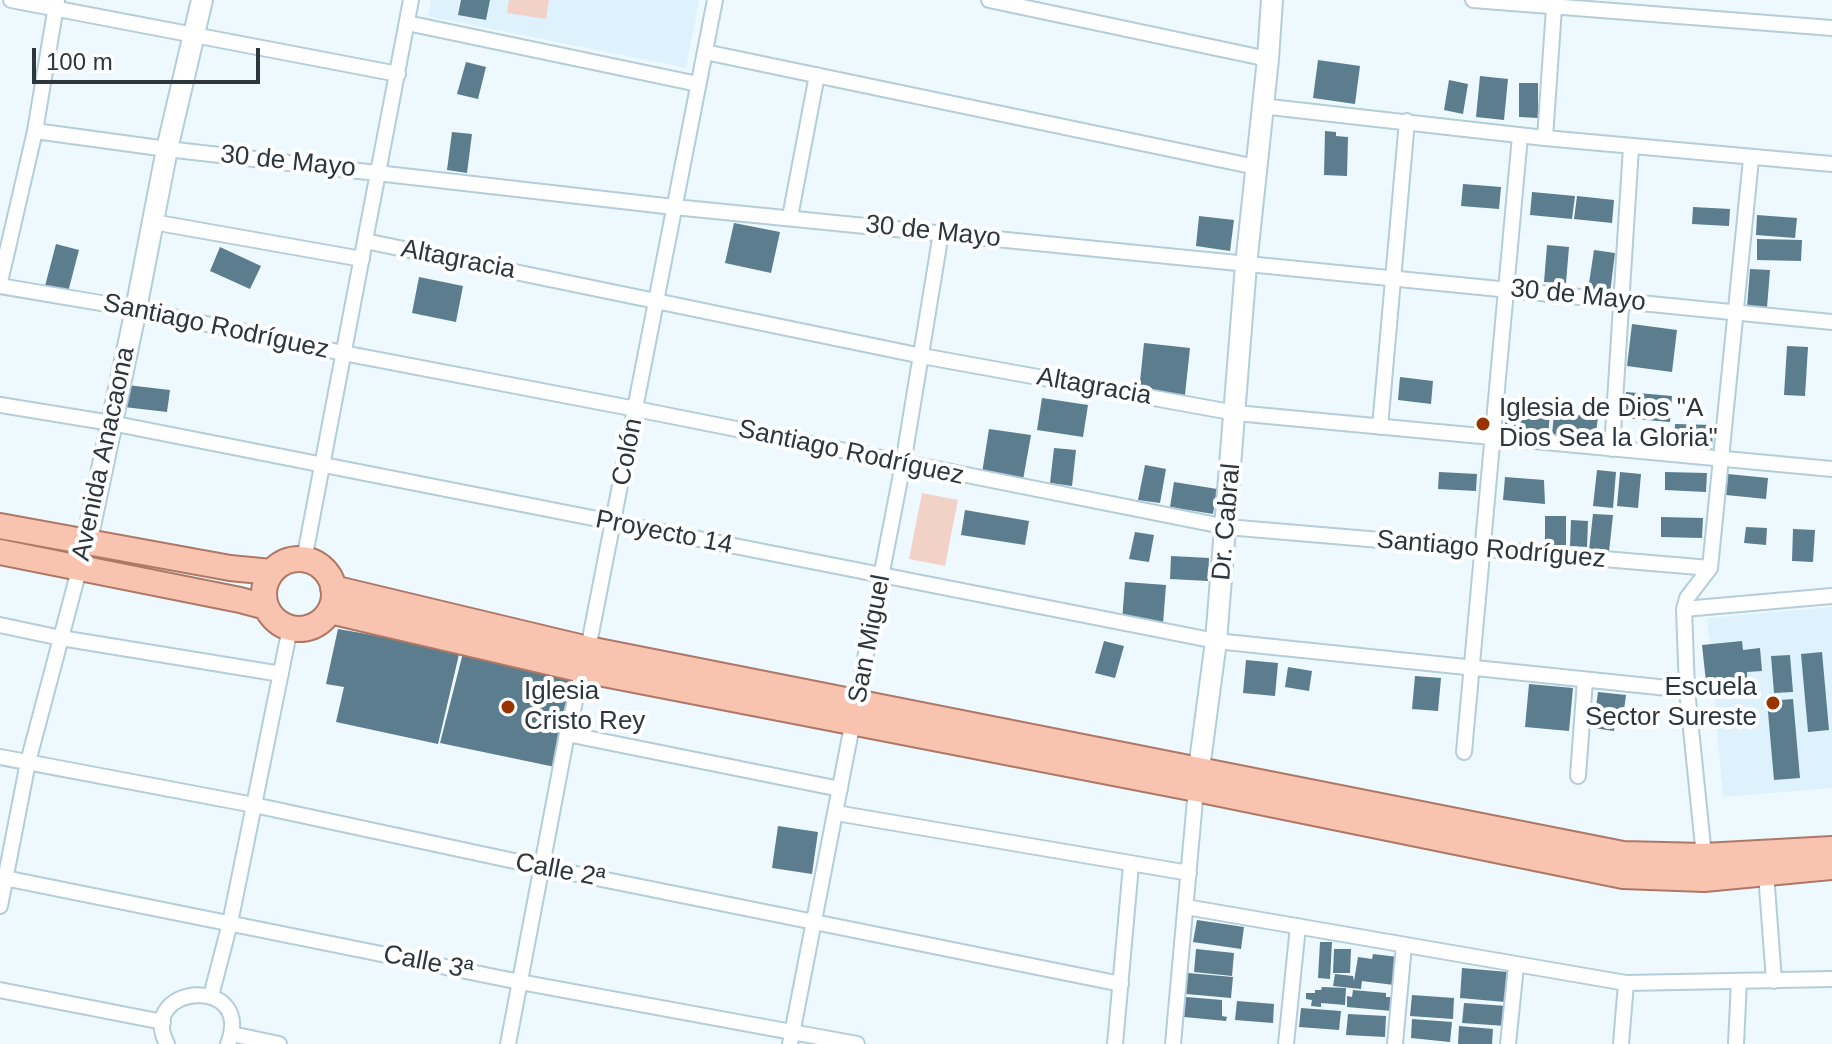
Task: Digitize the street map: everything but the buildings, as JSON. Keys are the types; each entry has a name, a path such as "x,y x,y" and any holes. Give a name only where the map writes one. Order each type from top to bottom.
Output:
{"main road":[{"path":"0,526 230,568 271,572"},
{"path":"0,552 266,607"},
{"path":"304,560 318,565 328,575 332,599 320,623 305,629 290,628 275,621 266,607 263,595 265,583 271,572 286,562 304,560"},
{"path":"332,599 586,659 1197,779 1623,854 1704,856 1832,849"},
{"path":"1197,779 1623,876 1704,879 1832,867"}],"street":[{"path":"11,0 56,5 398,74"},
{"name":"Avenida Anacaona","path":"0,906 28,762 87,540 167,149 202,0"},
{"path":"304,560 411,0"},
{"name":"Colón","path":"508,1044 567,734 586,659 715,0"},
{"path":"989,0 1268,59"},
{"name":"Dr. Cabral","path":"1173,1044 1197,779 1216,641 1227,527 1246,265 1272,0"},
{"path":"1473,0 1832,28"},
{"path":"0,284 35,131 56,5"},
{"path":"1545,138 1554,8"},
{"path":"407,23 698,84"},
{"path":"705,52 1256,167"},
{"path":"790,217 817,75"},
{"path":"1261,106 1520,136 1832,164"},
{"path":"1380,427 1407,121"},
{"name":"30 de Mayo","path":"35,131 674,207 1832,322"},
{"path":"1464,752 1520,136"},
{"path":"1612,449 1631,147"},
{"path":"1704,856 1687,690 1684,609 1687,598 1710,568 1751,159"},
{"name":"Altagracia","path":"153,222 362,259"},
{"name":"San Miguel","path":"791,1038 903,464 941,233"},
{"name":"Altagracia","path":"365,241 922,356 1236,413 1832,469"},
{"name":"Santiago Rodríguez","path":"0,284 1227,527 1710,568"},
{"name":"Proyecto 14","path":"0,405 111,423 1216,641 1687,690"},
{"path":"1684,609 1832,596"},
{"path":"0,625 281,674"},
{"path":"211,996 230,923 290,628"},
{"path":"1578,776 1585,680"},
{"path":"567,734 840,789"},
{"name":"Calle 2ª","path":"0,757 254,805 542,867 1121,984"},
{"path":"836,813 1189,873"},
{"path":"1115,1044 1131,865"},
{"path":"1766,873 1774,981"},
{"name":"Calle 3ª","path":"3,878 791,1038 857,1044"},
{"path":"1186,907 1626,983 1832,979"},
{"path":"1286,1044 1298,926"},
{"path":"1395,1044 1404,945"},
{"path":"1508,1044 1516,966"},
{"path":"1736,1044 1739,981"},
{"path":"1621,1044 1626,983"},
{"path":"0,990 163,1022"},
{"path":"167,1044 163,1022 169,1008 181,998 195,993 211,996 228,1011 230,1039 279,1044"}],"shaded area":[{"path":"431,0 699,0 686,68 428,16"},
{"path":"509,0 549,0 546,19 507,13"},
{"path":"922,493 958,500 945,566 909,559"},
{"name":"Escuela Sector Sureste","path":"1832,607 1832,788 1723,797 1707,618"}],"place":[{"name":"Iglesia de Dios \"A Dios Sea la Gloria\"","path":"1483,424"},
{"name":"Escuela Sector Sureste","path":"1773,703"},
{"name":"Iglesia Cristo Rey","path":"508,707"}]}
